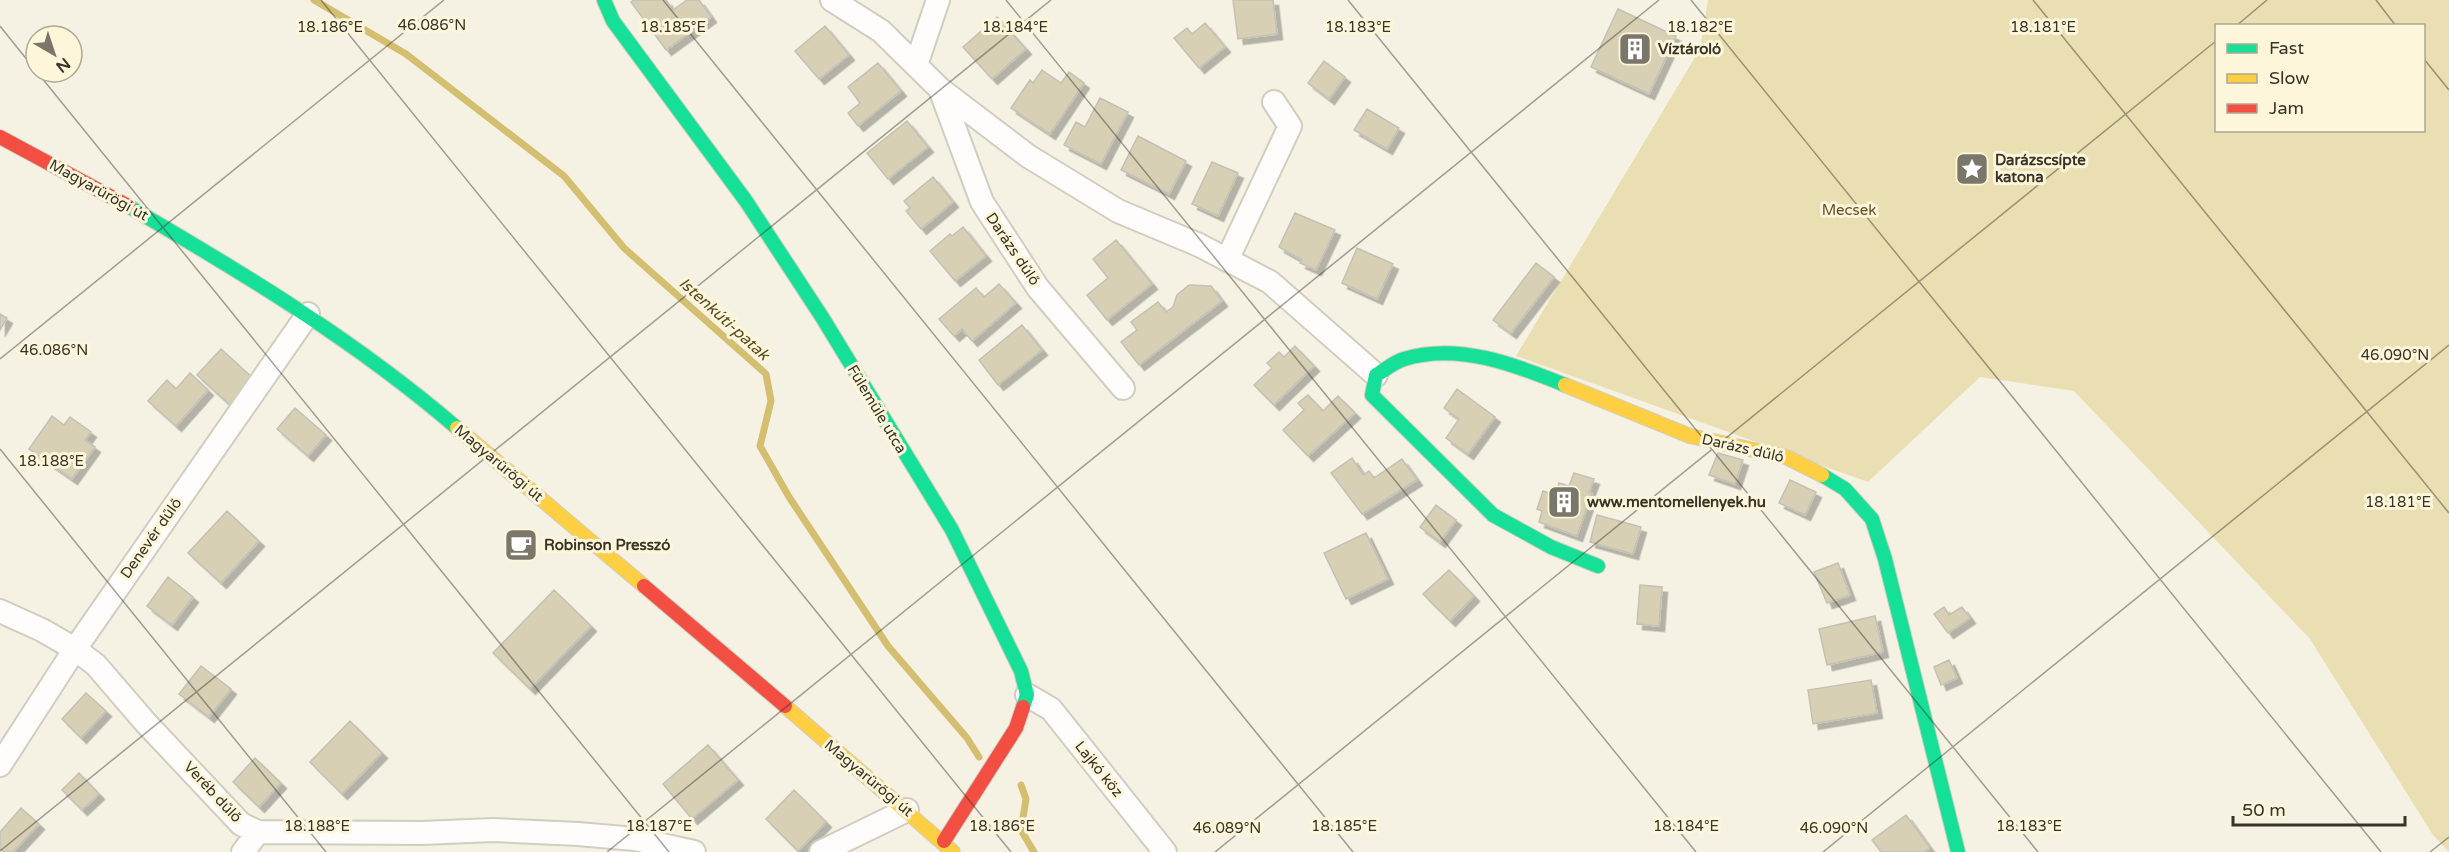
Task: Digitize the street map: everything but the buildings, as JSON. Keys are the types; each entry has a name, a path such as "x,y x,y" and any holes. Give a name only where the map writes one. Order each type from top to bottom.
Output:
{"street":[{"name":"Fülemüle utca","path":"604,0 612,21 746,201 822,317 952,530 1021,670 1027,695"},
{"name":"Darázs dűlő","path":"832,0 881,31 940,89 1028,156 1118,211 1199,246 1270,282 1376,375 1402,359 1449,352 1518,366 1690,436 1786,457 1845,489 1872,519 1885,559 1958,852"},
{"path":"916,65 938,0"},
{"name":"Darázs dűlő","path":"940,89 982,202 1038,288 1123,388"},
{"path":"1227,260 1290,126 1274,102"},
{"name":"Magyarürögi út","path":"0,137 98,188 308,314 447,419 907,810 953,852"},
{"name":"Denevér dűlő","path":"0,765 75,649 308,314"},
{"path":"1376,375 1372,395 1493,515 1551,547 1598,566"},
{"name":"Veréb dűlő","path":"0,611 42,630 75,649 96,665 145,722 241,824 258,832 422,833 493,830 635,839 694,852"},
{"path":"944,842 1016,728 1027,695"},
{"name":"Lajkó köz","path":"1027,695 1051,709 1165,852"},
{"path":"820,852 907,810"},
{"path":"243,852 258,832"}],"green space":[{"name":"Mecsek","path":"1708,0 2449,0 2449,852 2433,835 2310,639 2074,391 1980,377 1868,482 1516,356 1700,49"}],"waterway":[{"name":"Istenkúti-patak","path":"314,0 406,54 564,176 624,248 766,374 771,401 760,446 789,497 888,646 967,738 979,757"},
{"name":"Istenkúti-patak","path":"1021,785 1026,799 1021,830 1034,852"}],"traffic: fast":[{"path":"604,0 613,21 746,201 822,317 952,530 1021,671 1027,695 1023,707"},
{"path":"128,206 256,283 339,337 419,396 457,428"},
{"path":"1565,385 1527,370 1486,358 1466,354 1424,354 1404,359 1376,375 1372,395 1493,515 1551,547 1598,566"},
{"path":"1822,475 1845,489 1872,519 1885,559 1958,852"}],"traffic: slow":[{"path":"1565,385 1690,436 1786,457 1822,475"},
{"path":"457,428 644,586"},
{"path":"785,706 953,852"}],"traffic: jam":[{"path":"0,137 128,206"},
{"path":"644,586 785,706"},
{"path":"944,841 1016,728 1023,707"}],"place":[{"name":"Víztároló","path":"1635,49"},
{"name":"Darázscsípte katona","path":"1972,169"},
{"name":"www.mentomellenyek.hu","path":"1564,502"},
{"name":"Robinson Presszó","path":"521,545"}]}
